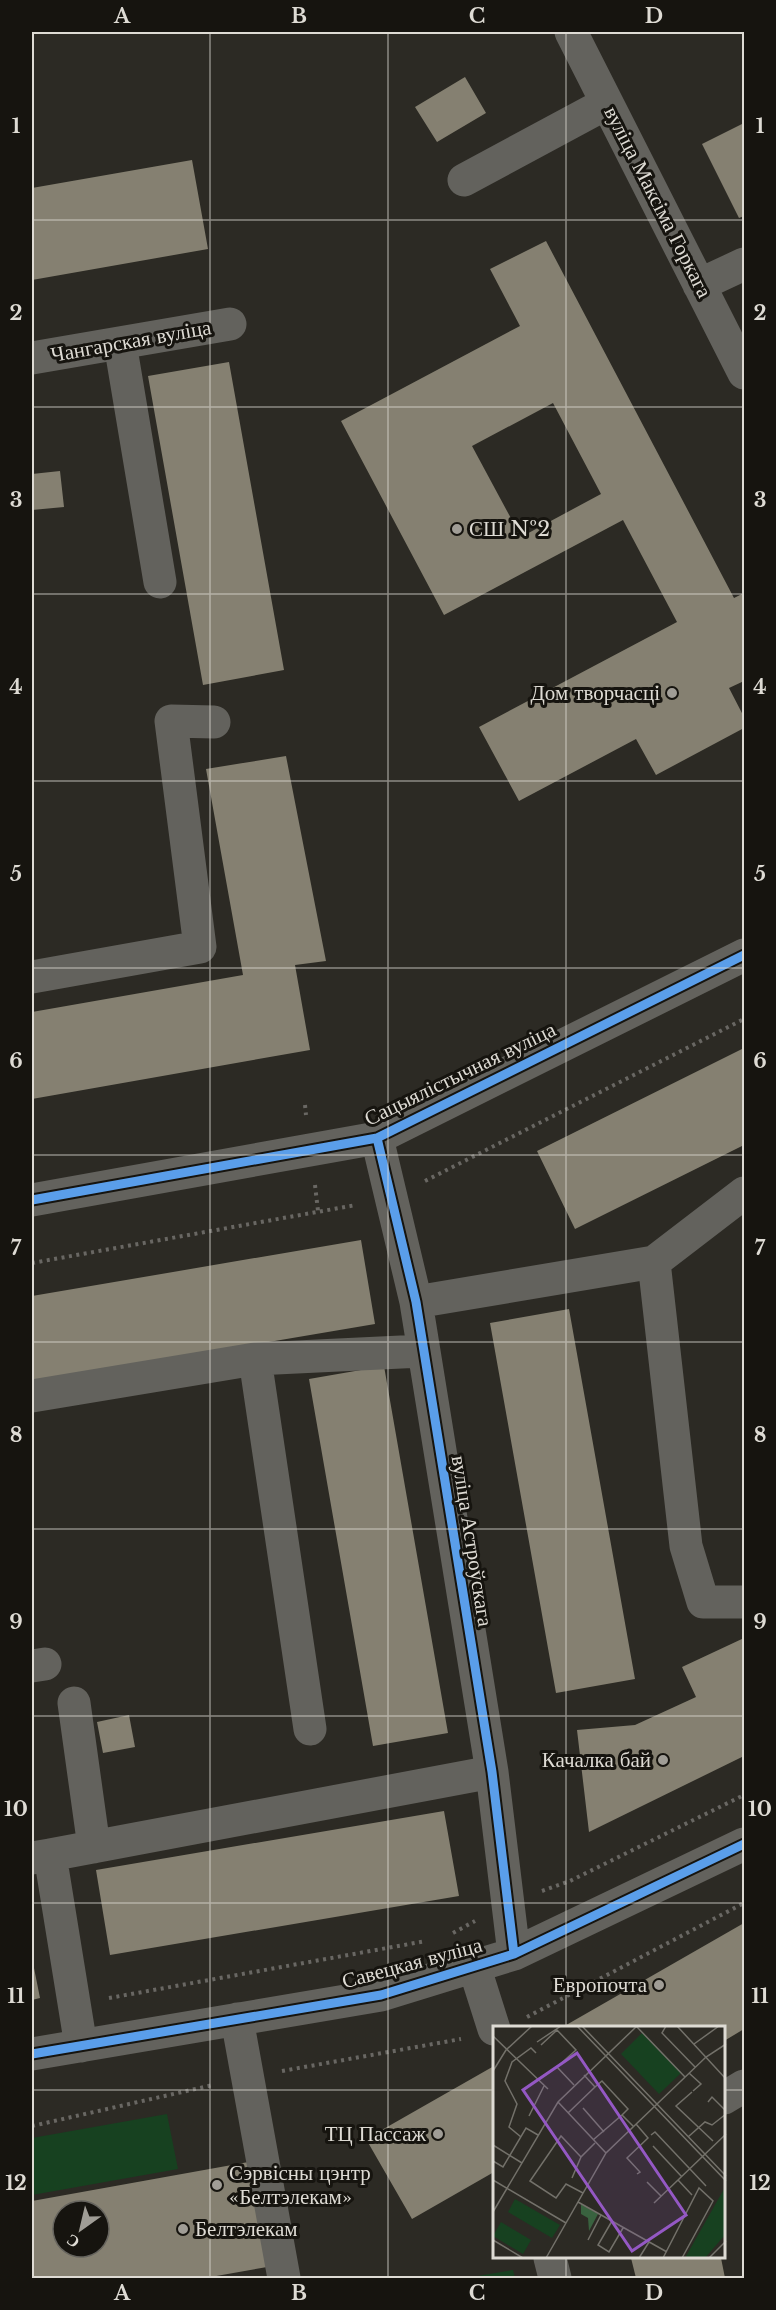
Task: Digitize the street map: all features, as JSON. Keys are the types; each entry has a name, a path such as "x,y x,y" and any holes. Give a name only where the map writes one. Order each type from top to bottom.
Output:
{"street":[{"name":"вуліца Максіма Горкага","path":"571,32 744,373"},
{"path":"464,180 607,103"},
{"path":"699,285 744,264"},
{"name":"Чангарская вуліца","path":"32,358 230,324"},
{"path":"120,343 160,582"},
{"path":"32,976 200,947 171,722 214,722"},
{"name":"Сацыялістычная вуліца","path":"32,1200 377,1138 744,955"},
{"name":"вуліца Астроўскага","path":"377,1138 416,1302 422,1351 492,1772 514,1954"},
{"path":"416,1302 654,1262 744,1193"},
{"path":"654,1262 686,1546 703,1602 744,1602"},
{"path":"32,1396 255,1359 422,1351"},
{"path":"255,1359 310,1730"},
{"path":"74,1703 94,1847"},
{"path":"81,2046 74,2004 41,1857 492,1772"},
{"name":"Савецкая вуліца","path":"32,2054 381,1995 514,1954 744,1844"},
{"path":"474,1966 505,2026"},
{"path":"237,2019 284,2278"},
{"path":"725,2097 744,2086"},
{"path":"550,2259 555,2278"}],"path":[{"path":"444,1938 507,1903 570,1881 744,1795"},
{"path":"505,2026 744,1904"},
{"path":"74,2004 433,1940"}],"green space":[{"path":"167,2114 178,2169 32,2195 32,2138"},
{"path":"513,2270 515,2278 466,2278"}],"building":[{"path":"465,77 486,113 437,142 415,107"},
{"path":"744,123 744,216 739,218 702,144"},
{"path":"192,160 208,249 32,280 32,188"},
{"name":"СШ №2","path":"546,241 734,598 744,593 744,681 729,688 744,717 744,728 656,775 636,739 519,801 479,727 677,622 623,520 444,615 341,421 520,326 490,269","holes":["553,403 601,494 521,537 472,446"]},
{"path":"229,362 284,670 203,685 148,376"},
{"path":"60,471 64,507 32,510 32,474"},
{"path":"286,756 326,961 295,965 310,1050 32,1099 32,1012 243,975 206,769"},
{"path":"744,1048 744,1145 575,1229 537,1151"},
{"path":"361,1240 375,1324 32,1382 32,1296"},
{"path":"569,1309 635,1679 556,1693 490,1323"},
{"path":"384,1366 448,1733 373,1746 309,1379"},
{"path":"744,1638 744,1756 589,1832 577,1730 635,1725 696,1697 682,1667"},
{"path":"129,1715 135,1747 103,1753 97,1722"},
{"path":"444,1811 459,1896 110,1955 96,1870"},
{"path":"744,1923 744,2029 725,2040 725,2026 564,2026"},
{"path":"32,1958 40,1998 32,2000"},
{"path":"493,2067 493,2173 412,2219 366,2139"},
{"name":"Белтэлекам","path":"254,2161 273,2266 205,2278 32,2278 32,2201"},
{"path":"631,2259 721,2259 725,2278 636,2278"}],"cycle path":[{"path":"32,1200 377,1138 744,955"},
{"path":"377,1138 416,1302 492,1772 514,1954"},
{"path":"32,2054 381,1995 514,1954 744,1844"}],"place":[{"name":"СШ №2","path":"457,529"},
{"name":"Дом творчасці","path":"672,693"},
{"name":"Качалка бай","path":"663,1760"},
{"name":"Европочта","path":"659,1985"},
{"name":"ТЦ Пассаж","path":"438,2134"},
{"name":"Сэрвісны цэнтр «Белтэлекам»","path":"217,2185"},
{"name":"Белтэлекам","path":"183,2229"}]}
